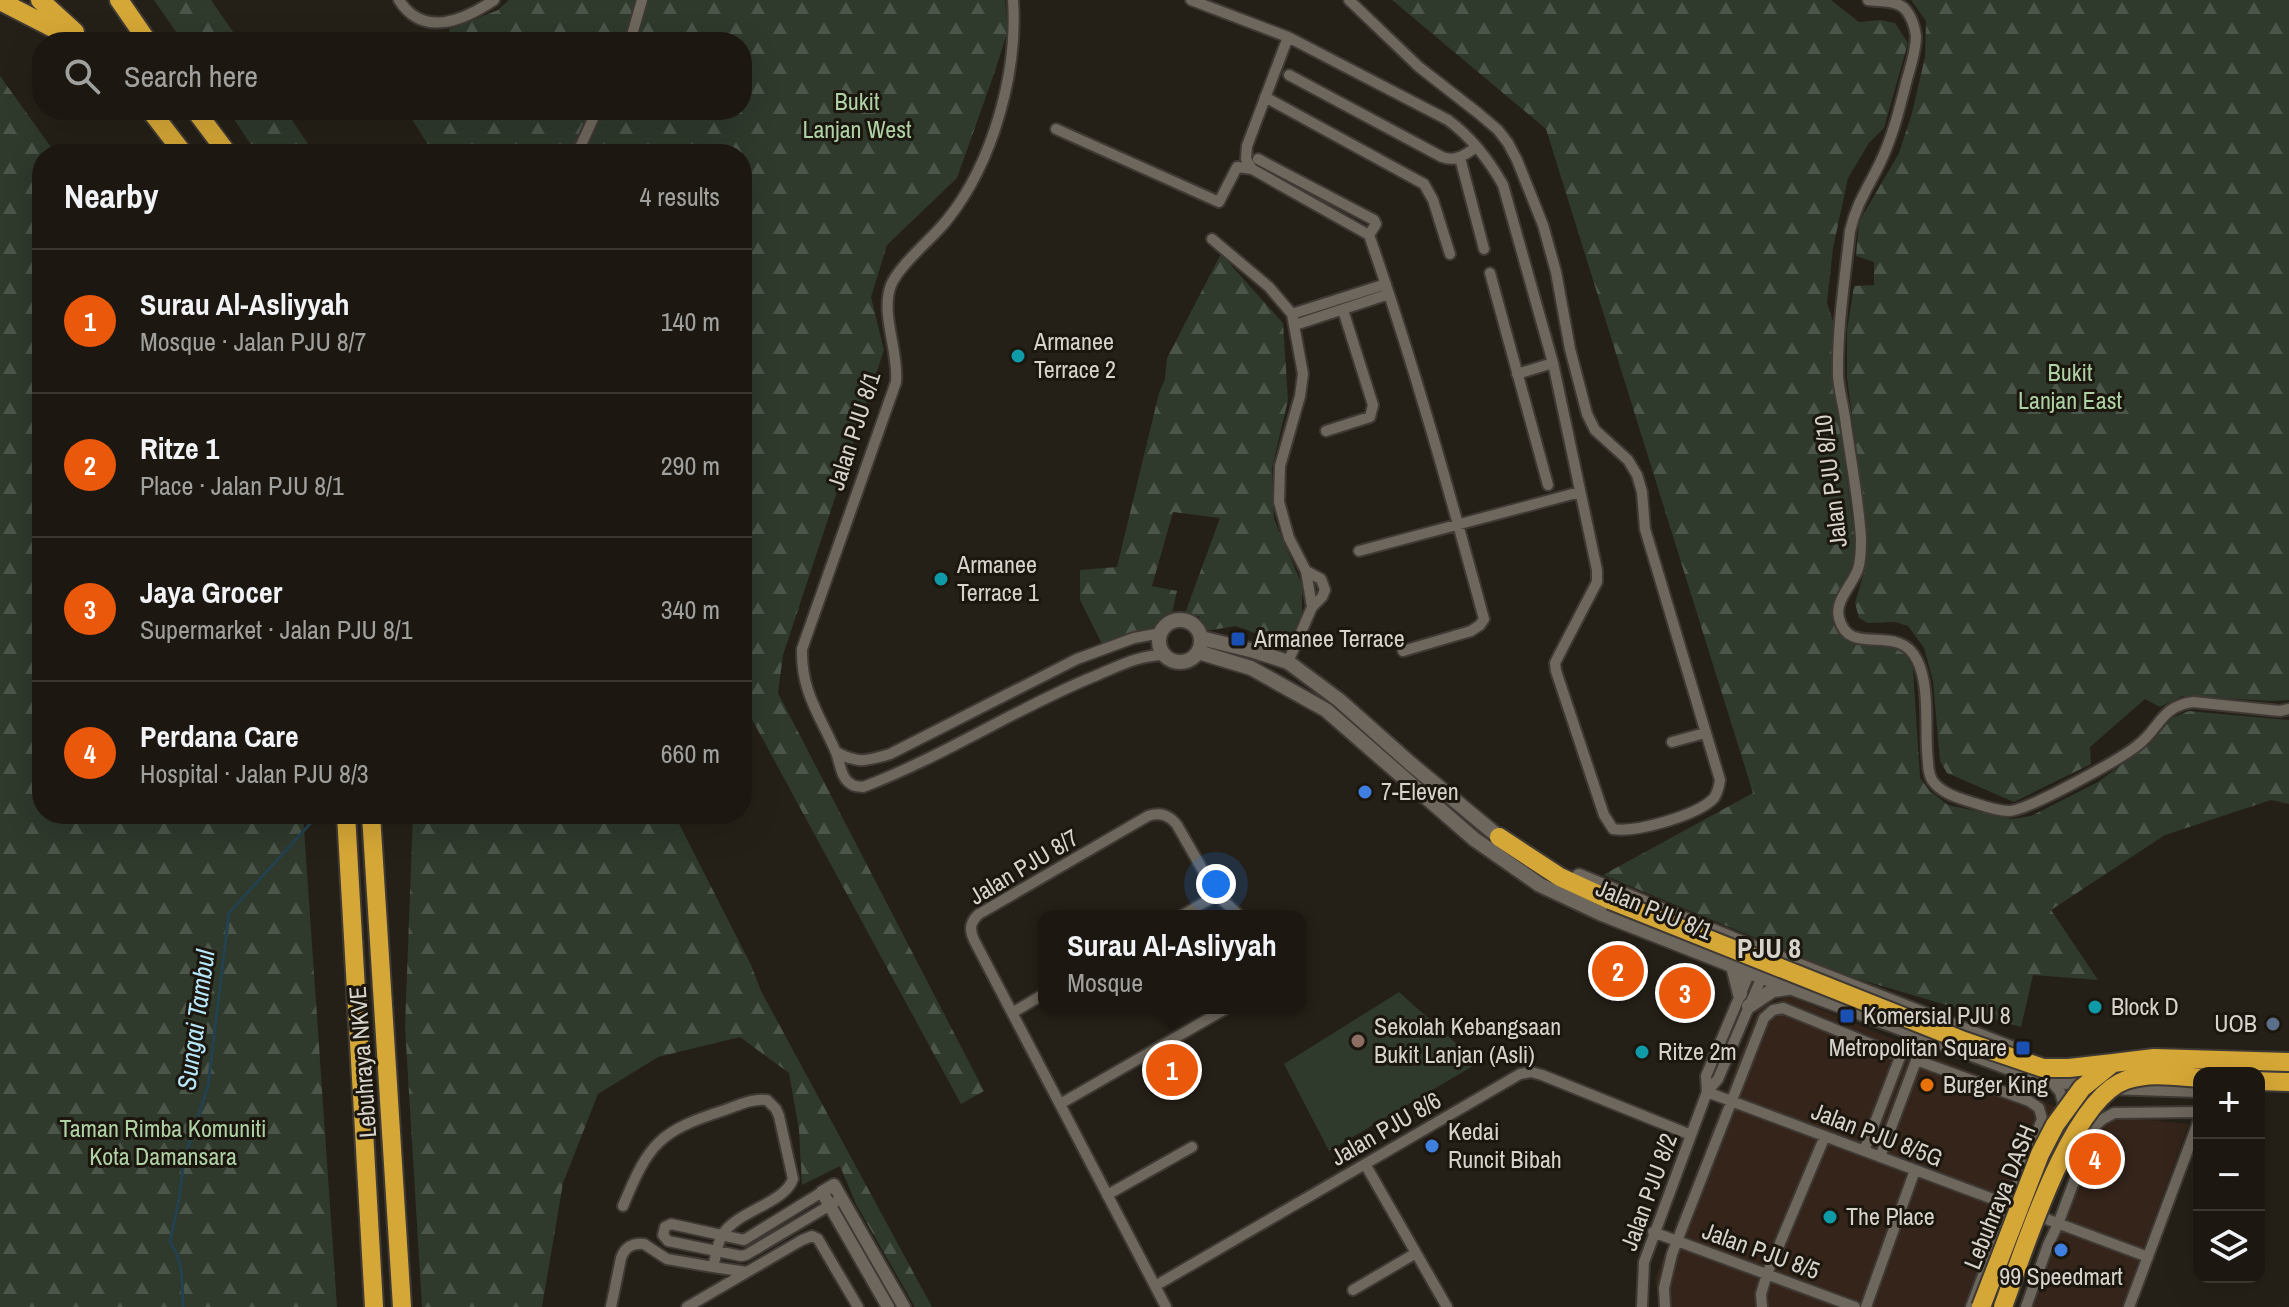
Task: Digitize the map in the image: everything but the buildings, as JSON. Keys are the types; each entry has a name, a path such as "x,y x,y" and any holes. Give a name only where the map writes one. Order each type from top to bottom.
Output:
{"highway":[{"path":"40,0 73,32"},
{"path":"119,0 141,32"},
{"path":"132,0 150,32"},
{"path":"0,1 63,32"},
{"path":"158,120 176,144"},
{"path":"203,120 221,144"},
{"name":"Lebuhraya NKVE","path":"347,824 374,1307"},
{"name":"Lebuhraya NKVE","path":"372,824 402,1307"},
{"path":"1499,837 1560,877 1610,900 1964,1041 2043,1068 2154,1058 2289,1065"},
{"name":"Lebuhraya DASH","path":"1981,1307 2040,1154 2055,1125 2082,1088 2113,1063"},
{"name":"Lebuhraya DASH","path":"2003,1307 2058,1161 2095,1103 2123,1081 2158,1074 2193,1076"},
{"path":"2265,1082 2289,1084"}],"main road":[{"path":"1183,621 1195,626 1200,645 1186,661 1171,660 1160,645 1161,633 1170,623 1183,621"},
{"name":"Jalan PJU 8/1","path":"1200,645 1288,662 1339,700 1499,837 1606,888 2042,1059 2193,1075"},
{"name":"Jalan PJU 8/1","path":"1200,645 1251,668 1326,710 1474,839 1540,885 1602,914 1733,966 2037,1078 2107,1087 2193,1090"},
{"path":"1401,777 1411,764"},
{"path":"1733,966 1744,1000 1773,990 1797,989"},
{"path":"2265,1069 2289,1065"},
{"path":"2265,1087 2289,1084"}],"street":[{"path":"399,0 410,15 428,23 444,23 494,0"},
{"path":"633,32 642,0"},
{"name":"Jalan PJU 8/1","path":"1013,0 1012,59 1003,100 985,153 965,196 892,283 887,311 898,367 896,382 802,649 803,678 847,780 854,786 863,787 1075,684 1147,655 1165,655"},
{"path":"1191,0 1288,37 1448,120 1492,165 1503,185 1553,363 1597,570 1597,582 1555,663 1556,671 1604,815 1613,829 1631,829 1689,815 1713,798 1720,780 1645,529 1642,492 1637,475 1628,460 1595,430 1587,414 1556,272 1543,225 1517,160 1498,130 1419,67 1349,0"},
{"name":"Jalan PJU 8/10","path":"1868,0 1901,5 1912,19 1916,37 1915,53 1891,136 1860,199 1850,231 1838,377 1861,539 1859,567 1838,608 1839,619 1847,634 1854,638 1898,641 1916,657 1922,674 1926,751 1932,779 1939,788 1956,797 1991,808 2015,811 2113,762 2141,743 2163,716 2183,703 2280,711 2289,709"},
{"path":"1288,37 1245,153 1248,164 1255,164 1374,220 1376,224 1369,235 1388,289 1484,619 1471,631 1403,651"},
{"path":"1289,75 1442,157 1450,160 1460,158 1476,147"},
{"path":"1265,97 1424,184 1433,200 1450,254"},
{"path":"582,144 592,120"},
{"path":"1056,129 1219,202 1237,167 1255,164"},
{"path":"1460,158 1484,249"},
{"path":"1212,239 1269,287 1292,314 1295,325 1303,374 1300,396 1280,466 1279,502 1289,538 1306,571 1321,579 1325,590 1312,607 1288,662"},
{"path":"1490,273 1548,485"},
{"path":"1295,325 1343,310 1388,289"},
{"path":"1292,314 1388,289"},
{"path":"1326,431 1370,417 1373,411 1343,310"},
{"path":"1517,374 1553,363"},
{"path":"1359,551 1580,492"},
{"path":"836,752 860,761 890,754 1077,659 1134,638 1161,633"},
{"path":"1672,742 1705,733"},
{"path":"890,754 900,771"},
{"name":"Jalan PJU 8/7","path":"1166,1307 971,934 973,919 1157,813 1172,819 1217,895 1233,910"},
{"path":"1191,910 1217,895"},
{"name":"Jalan PJU 8/2","path":"1642,1307 1644,1262 1707,1092 1706,1076 1766,952"},
{"path":"1012,1013 1038,998"},
{"path":"1665,1307 1664,1288 1677,1241 1764,1018 1773,1010 1783,1008 1900,1056"},
{"path":"1060,1104 1217,1014"},
{"path":"1864,1151 1910,1031"},
{"path":"1880,1157 1925,1037"},
{"path":"1916,1060 2029,1101 2039,1108 2042,1119 1971,1307"},
{"name":"Jalan PJU 8/6","path":"1155,1286 1520,1074 1531,1072 1691,1135"},
{"path":"1996,1307 2065,1119 2064,1102 2051,1081"},
{"path":"2031,1214 2079,1110 2091,1096 2107,1087"},
{"name":"Jalan PJU 8/5G","path":"1707,1092 2148,1257"},
{"path":"623,1206 645,1158 662,1138 697,1119 751,1101 767,1100 779,1116 793,1179 791,1187 739,1218 722,1235 713,1267"},
{"path":"2026,1307 2092,1131 2099,1122 2114,1113 2193,1112"},
{"path":"1762,1307 1761,1294 1767,1274 1825,1136"},
{"path":"2129,1307 2193,1136"},
{"path":"1107,1195 1192,1147"},
{"path":"1365,1164 1447,1307"},
{"path":"1866,1307 1915,1170"},
{"path":"842,1198 746,1255 668,1241 664,1237 665,1227 671,1224 744,1240 834,1185 842,1198 904,1307"},
{"path":"822,1192 888,1307"},
{"name":"Jalan PJU 8/5","path":"1653,1232 1855,1307"},
{"path":"687,1307 812,1236 818,1239 858,1307"},
{"path":"611,1307 621,1258 631,1245 644,1244 663,1258 747,1272"},
{"path":"1353,1290 1416,1253"}],"shaded area":[{"path":"1789,996 2056,1107 1984,1307 1660,1307 1655,1279 1758,1009"},
{"path":"2111,1116 2189,1124 2122,1307 2032,1307 2099,1126"}],"green space":[{"path":"154,0 211,0 233,32 176,32"},
{"name":"Bukit Lanjan West","path":"509,0 1005,0 1008,30 957,178 887,245 871,297 884,350 783,655 778,693 984,1091 961,1104 752,719 752,144 428,144 412,120 752,120 752,32 450,32 449,29 498,10"},
{"path":"1392,0 1831,0 1859,22 1881,20 1895,23 1908,43 1884,128 1869,143 1848,178 1833,248 1827,303 1835,327 1837,400 1857,558 1835,605 1838,627 1848,642 1866,646 1889,644 1905,653 1913,668 1920,778 1930,791 1948,805 2012,819 2031,816 2098,782 2151,743 2172,718 2189,711 2289,720 2289,804 2271,800 2165,835 2051,910 2098,980 2033,975 2021,1027 1848,976 1603,875 1753,793 1546,129"},
{"name":"Bukit Lanjan East","path":"1911,0 2289,0 2289,700 2182,696 2160,707 2145,699 2090,747 2091,764 2014,802 1947,773 1940,761 1933,681 1924,648 1908,626 1895,622 1868,623 1859,618 1855,603 1865,569 1867,529 1847,378 1847,330 1854,286 1874,285 1874,262 1856,256 1859,222 1899,153 1925,57 1926,21"},
{"name":"Taman Rimba Komuniti Kota Damansara","path":"0,76 49,144 32,144 32,824 304,824 337,1307 0,1307"},
{"path":"235,120 292,120 308,144 250,144"},
{"path":"1221,254 1283,323 1288,400 1272,468 1274,519 1302,585 1302,620 1288,646 1236,626 1205,631 1199,616 1184,616 1220,518 1173,512 1152,586 1177,591 1171,618 1147,630 1102,644 1080,600 1080,570 1117,567 1165,379 1167,358"},
{"path":"413,824 679,824 751,965 761,991 932,1307 915,1307 856,1204 840,1166 802,1185 799,1130 789,1073 740,1037 658,1057 598,1094 563,1183 542,1307 422,1307 405,1027"},
{"path":"1399,992 1478,1063 1329,1151 1284,1064"}],"waterway":[{"name":"Sungai Tambul","path":"183,1307 180,1265 170,1242 184,1160 208,1086 229,913 310,824"}],"place":[{"name":"Armanee Terrace 2","path":"1018,356"},
{"name":"Armanee Terrace 1","path":"941,579"},
{"name":"Armanee Terrace","path":"1238,639"},
{"name":"7-Eleven","path":"1365,792"},
{"name":"Ritze 1","path":"1618,971"},
{"name":"Jaya Grocer","path":"1685,993"},
{"name":"Block D","path":"2095,1007"},
{"name":"Komersial PJU 8","path":"1847,1016"},
{"name":"UOB","path":"2273,1024"},
{"name":"Sekolah Kebangsaan Bukit Lanjan (Asli)","path":"1358,1041"},
{"name":"Metropolitan Square","path":"2023,1048"},
{"name":"Ritze 2m","path":"1642,1052"},
{"name":"Surau Al-Asliyyah","path":"1172,1070"},
{"name":"Burger King","path":"1927,1085"},
{"name":"Kedai Runcit Bibah","path":"1432,1146"},
{"name":"Perdana Care","path":"2095,1159"},
{"name":"The Place","path":"1830,1217"},
{"name":"99 Speedmart","path":"2061,1250"}],"district":[{"name":"PJU 8","path":"1769,948"}]}
